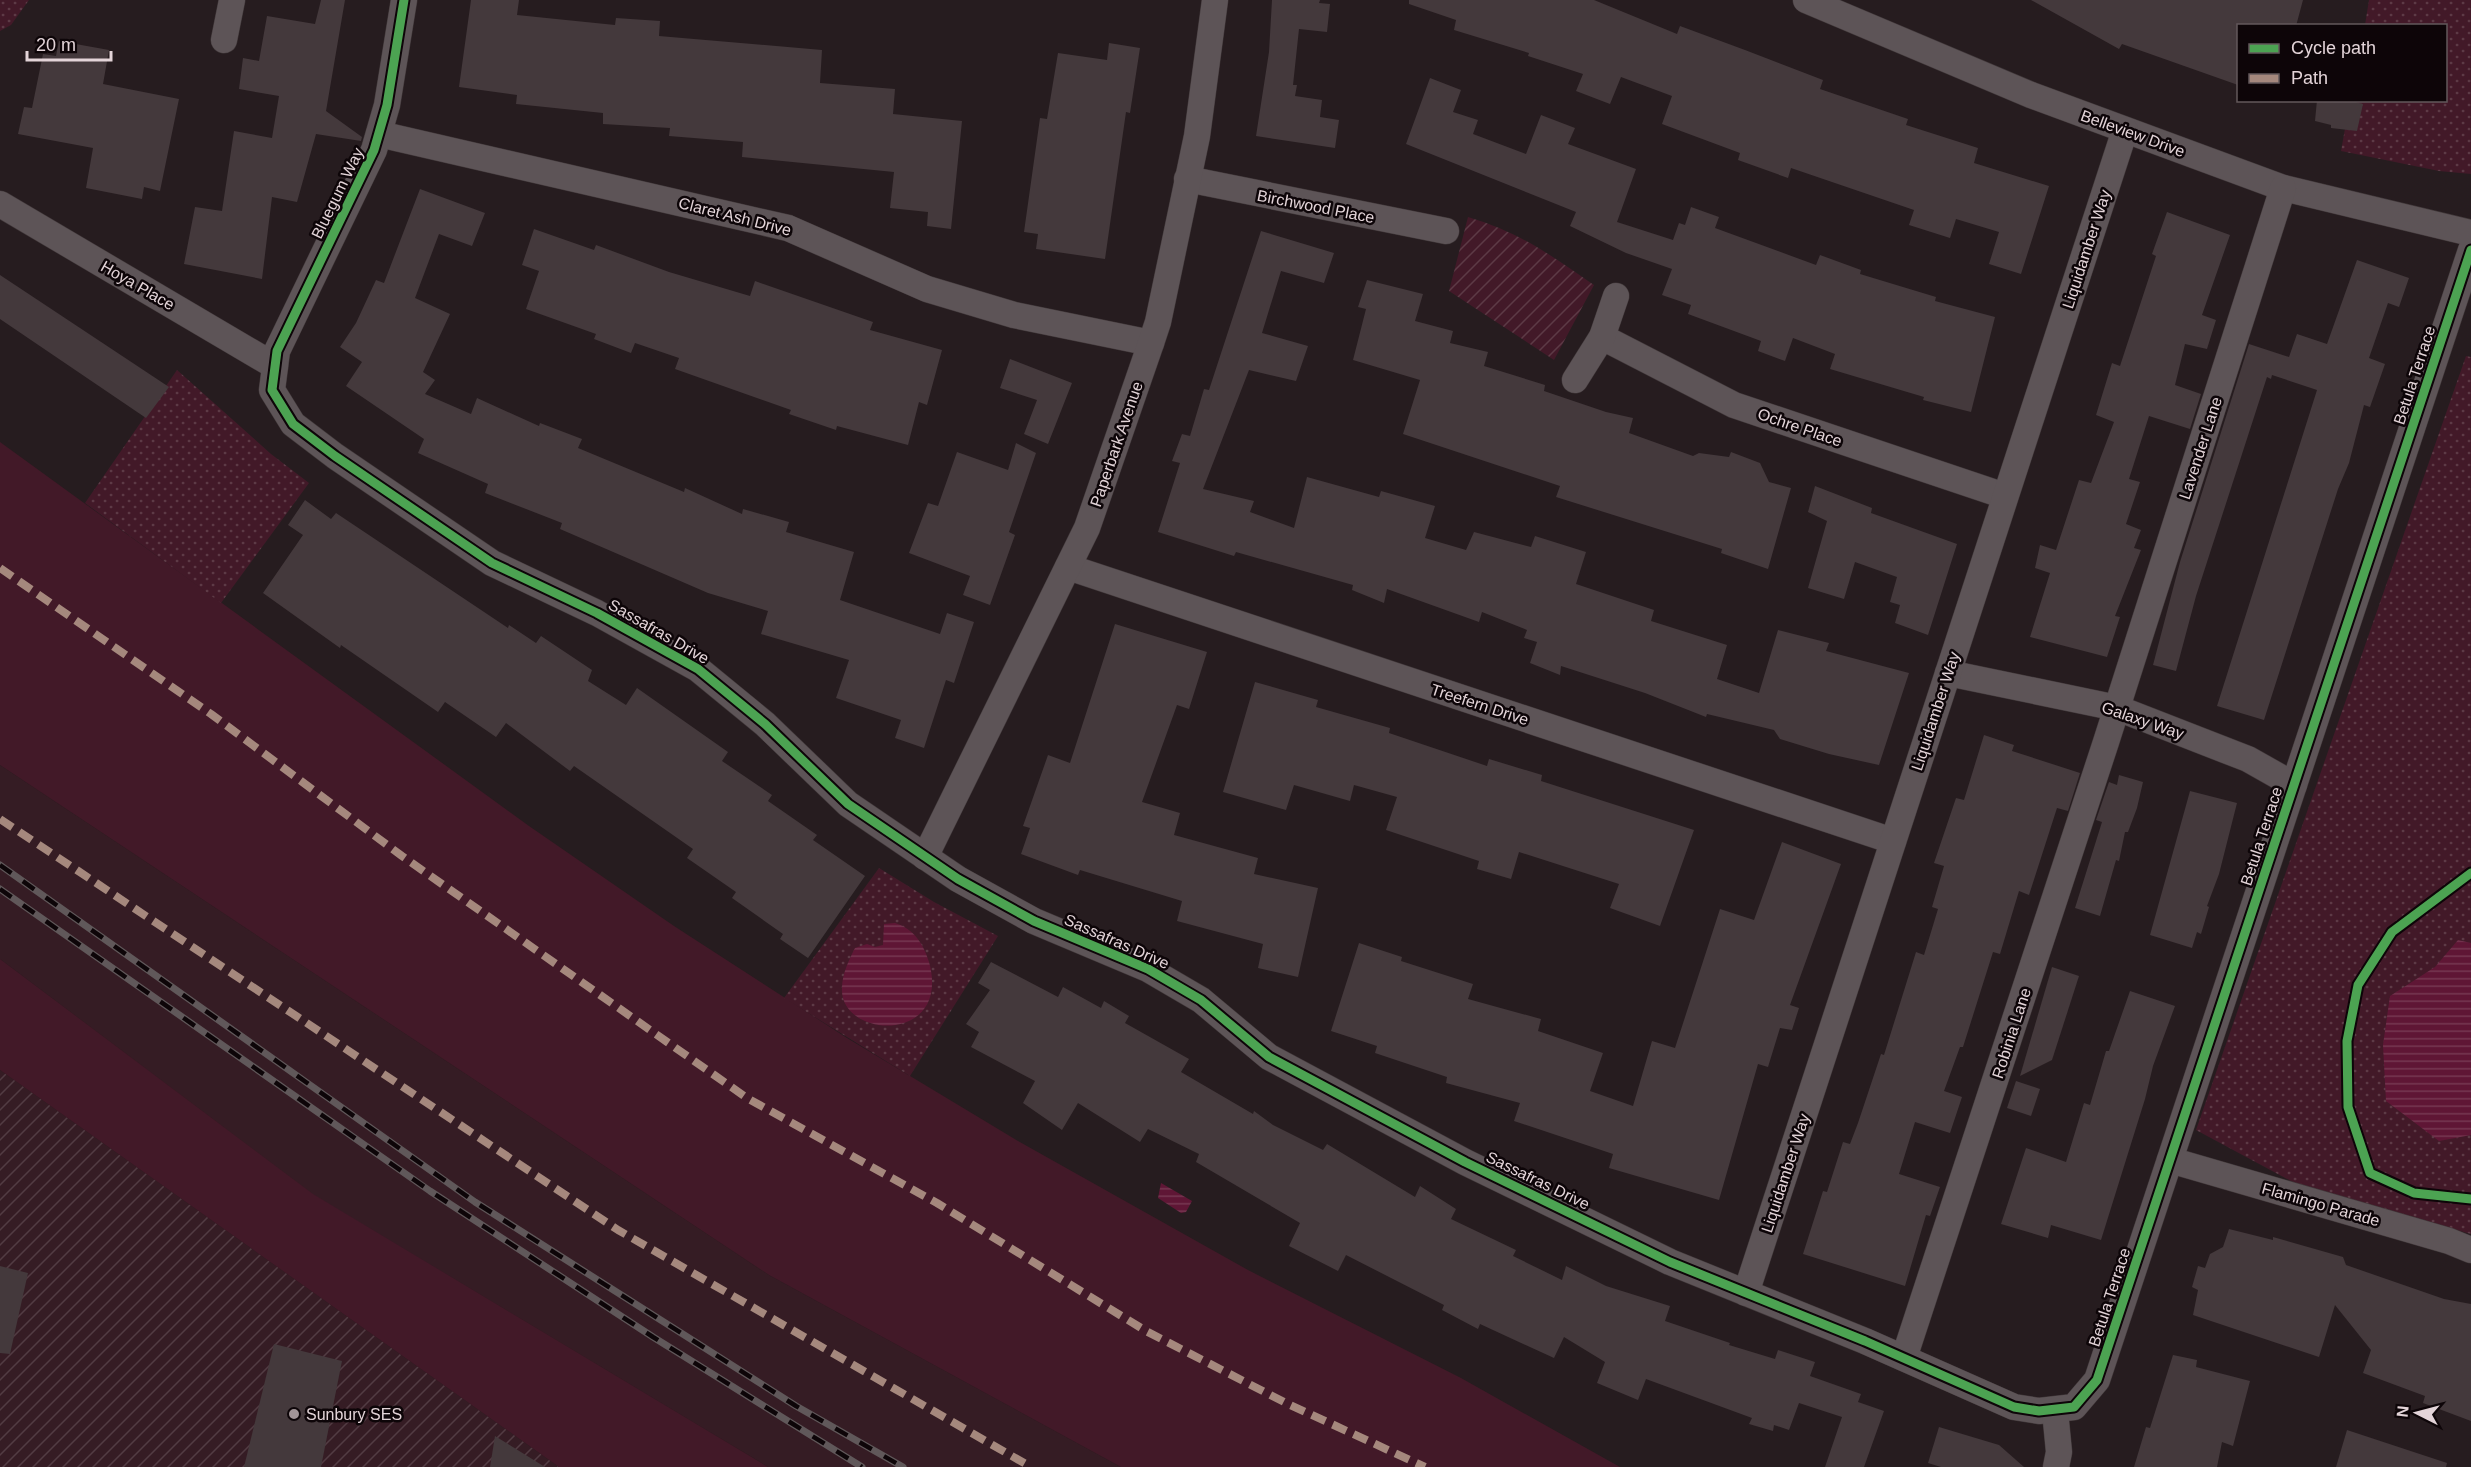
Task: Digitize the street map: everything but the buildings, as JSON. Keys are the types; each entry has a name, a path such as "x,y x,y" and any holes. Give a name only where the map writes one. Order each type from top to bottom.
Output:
{"street":[{"path":"224,40 232,0"},
{"name":"Bluegum Way","path":"274,378 277,351 375,150 387,105 404,0"},
{"name":"Paperbark Avenue","path":"925,857 1087,528 1151,343 1158,322 1197,136 1215,0"},
{"name":"Belleview Drive","path":"1806,0 2031,95 2283,188 2471,232"},
{"name":"Liquidamber Way","path":"1746,1293 2125,130"},
{"name":"Claret Ash Drive","path":"379,134 788,228 927,289 1014,315 1151,343"},
{"name":"Birchwood Place","path":"1187,179 1446,231"},
{"name":"Lavender Lane","path":"2116,708 2283,188"},
{"name":"Hoya Place","path":"0,204 274,378"},
{"name":"Betula Terrace","path":"2055,1411 2074,1407 2097,1380 2471,250"},
{"path":"1575,380 1602,337 1616,296"},
{"name":"Ochre Place","path":"1602,337 1734,405 2006,496"},
{"name":"Sassafras Drive","path":"274,378 293,424 335,456 492,564 597,613 698,669 765,724 848,804 958,879 1034,921 1148,969 1201,1000 1269,1057 1466,1162 1670,1262 1904,1358 2014,1407 2055,1411"},
{"name":"Treefern Drive","path":"1068,567 1893,840"},
{"name":"Galaxy Way","path":"1948,673 2116,708 2248,759 2294,785"},
{"name":"Robinia Lane","path":"1904,1358 2116,708"},
{"name":"Flamingo Parade","path":"2170,1160 2449,1241 2471,1250"},
{"path":"2055,1411 2059,1452 2056,1467"}],"shaded area":[{"path":"0,0 29,0 11,25 0,31"},
{"path":"2369,0 2471,0 2471,174 2439,171 2341,151 2350,102 2447,102 2447,24 2365,24"},
{"path":"1468,217 1519,237 1594,285 1554,360 1449,291"},
{"path":"2466,356 2471,357 2471,1234 2304,1188 2196,1130"},
{"path":"177,370 271,454 309,483 221,603 85,503"},
{"path":"0,442 529,826 674,926 847,1038 1018,1141 1248,1270 1461,1378 1620,1467 1121,1467 769,1275 0,765"},
{"path":"0,765 769,1275 1121,1467 768,1467 312,1194 0,959"},
{"path":"879,868 934,902 998,936 910,1076 784,998"},
{"path":"895,923 913,933 921,943 929,962 932,989 925,1008 911,1020 893,1025 874,1024 858,1017 846,1005 842,988 843,978 855,948 867,944 875,947 883,945 884,924"},
{"path":"2458,940 2471,943 2471,1135 2439,1141 2386,1101 2383,1045 2390,996 2435,967"},
{"path":"0,959 313,1194 768,1467 559,1467 0,1070"},
{"path":"0,1070 559,1467 0,1467"},
{"path":"1161,1183 1192,1201 1186,1212 1181,1213 1158,1198"}],"railway":[{"path":"0,865 475,1202 796,1406 903,1467"},
{"path":"0,889 430,1191 653,1337 862,1467"}],"marked path":[{"path":"0,568 211,714 402,856 747,1098 937,1203 1146,1331 1286,1403 1425,1467"},
{"path":"0,819 618,1230 1031,1467"}],"cycle path":[{"path":"404,0 387,105 374,150 277,351 272,390 293,424 335,456 492,563 597,613 698,669 765,724 848,804 958,879 1034,921 1148,969 1201,1000 1269,1057 1465,1162 1670,1262 1865,1341 2014,1407 2039,1411 2074,1407 2097,1380 2471,250"},
{"path":"2471,873 2392,932 2358,985 2347,1041 2348,1107 2370,1173 2414,1193 2471,1199"}],"place":[{"name":"Sunbury SES","path":"294,1414"}]}
